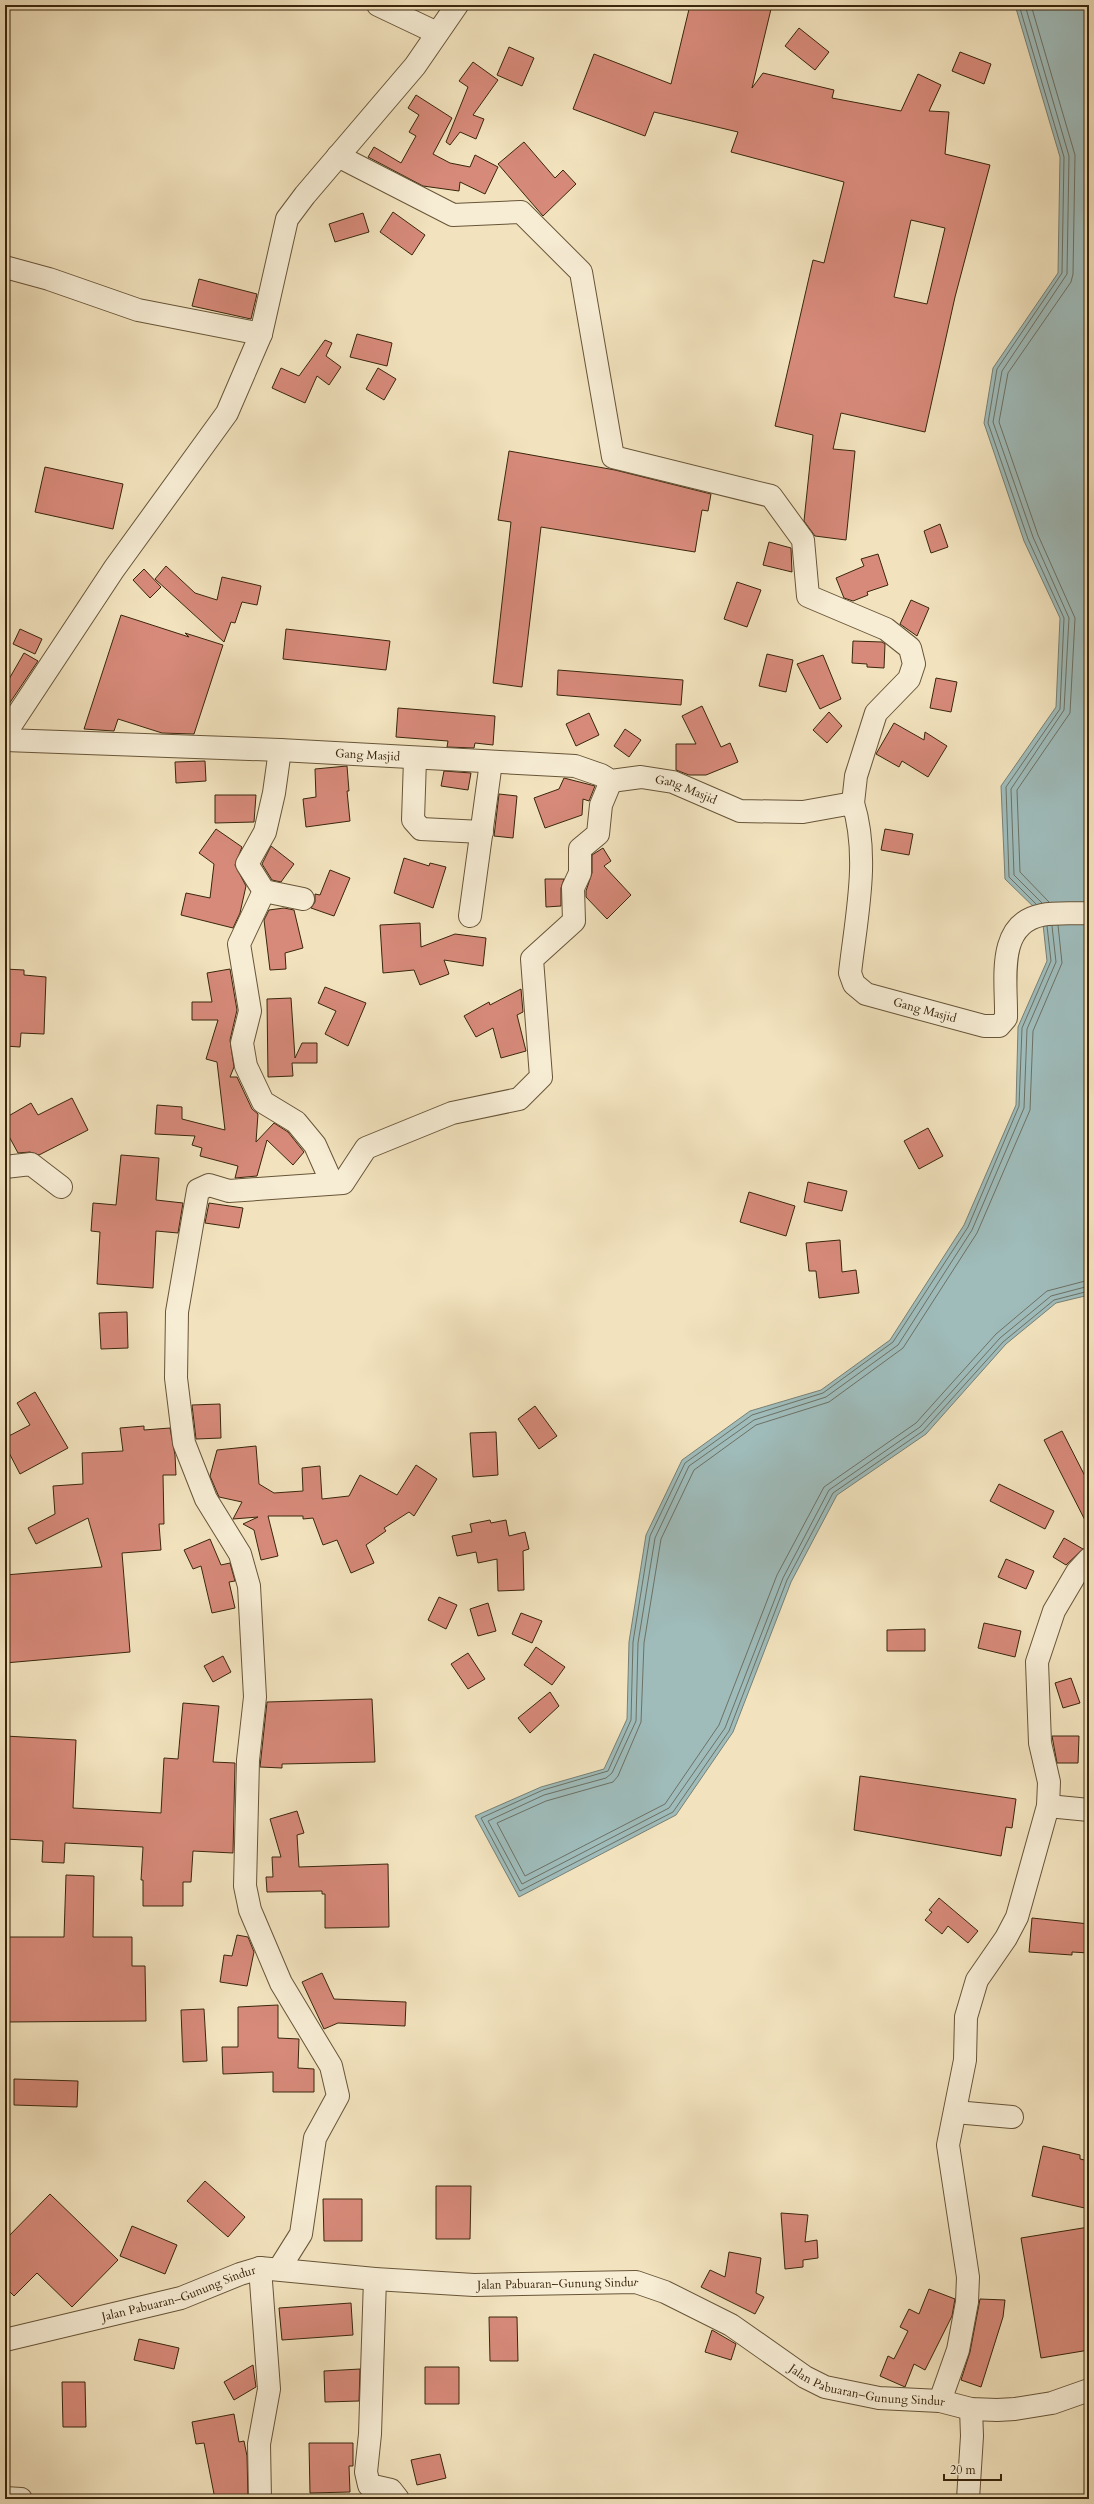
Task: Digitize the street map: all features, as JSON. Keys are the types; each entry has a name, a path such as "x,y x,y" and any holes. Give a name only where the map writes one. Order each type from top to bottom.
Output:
{"street":[{"path":"378,5 437,33"},
{"path":"5,734 114,569 227,413 261,334 287,219 338,156 415,66 457,5"},
{"path":"338,156 453,215 521,212 581,272 613,457 771,496 803,540 808,596 886,629 910,648 914,664 909,679 876,713 856,776 853,803"},
{"path":"5,267 49,279 138,310 261,334"},
{"name":"Gang Masjid","path":"5,740 280,750 415,759 575,766 601,775 611,781 641,777 673,782 740,811 803,812 853,803 859,823 862,850 850,973 854,984 866,994 984,1026 999,1026 1006,1018 1007,948 1013,933 1022,924 1042,915 1089,913"},
{"path":"280,750 265,832 247,864 264,891 302,900"},
{"path":"415,759 413,820 417,825 421,829 482,832"},
{"path":"470,916 491,762"},
{"path":"260,2499 259,2444 269,2389 269,2268 300,2234 315,2138 338,2096 330,2066 281,1983 250,1910 245,1886 248,1760 255,1697 249,1586 240,1554 206,1499 184,1443 176,1378 177,1312 198,1190 209,1185 229,1191 343,1183 366,1148 452,1113 519,1099 541,1077 532,958 574,921 573,888 580,873 580,849 598,834 601,805 611,781"},
{"path":"264,891 239,944 250,1011 242,1043 246,1066 263,1102 296,1122 315,1146 332,1183"},
{"path":"5,1168 31,1164 61,1187"},
{"path":"940,2401 958,2350 967,2302 968,2277 948,2145 965,2060 966,2017 970,1997 978,1980 1006,1938 1017,1917 1048,1806 1048,1782 1040,1743 1037,1662 1054,1611 1077,1572 1089,1559"},
{"path":"1048,1806 1089,1810"},
{"path":"955,2112 1012,2117"},
{"name":"Jalan Pabuaran–Gunung Sindur","path":"5,2340 181,2298 240,2274 269,2268 309,2274 474,2285 636,2282 665,2292 731,2325 805,2377 825,2387 880,2398 940,2401 971,2409 1015,2409 1052,2403 1089,2390"},
{"path":"376,2279 370,2434 366,2472 369,2485 391,2490 398,2499"},
{"path":"968,2499 972,2436 971,2409"},
{"path":"5,2498 21,2499"}],"water":[{"path":"1015,5 1089,5 1089,1295 1056,1303 1006,1344 926,1434 837,1495 791,1582 733,1732 676,1815 519,1897 475,1816 541,1787 604,1769 627,1719 629,1642 646,1535 682,1460 750,1411 821,1390 890,1340 964,1225 1016,1105 1018,1027 1047,961 1042,915 1005,879 1001,786 1056,707 1060,618 1024,541 984,423 993,368 1058,273 1060,157"}],"building":[{"path":"690,5 772,5 752,88 763,73 834,90 832,98 901,111 918,74 941,85 929,111 949,112 945,154 990,165 955,297 925,432 841,413 833,449 855,451 846,540 815,536 804,521 813,435 775,426 813,260 824,263 844,182 731,152 738,132 654,112 645,136 573,109 594,54 671,84","holes":["911,220 945,228 927,304 894,297"]},
{"path":"799,28 829,52 815,70 785,46"},
{"path":"509,47 534,58 522,86 497,75"},
{"path":"960,52 991,64 984,84 952,71"},
{"path":"473,62 498,80 473,115 484,119 476,139 460,132 450,145 446,142 468,87 459,81"},
{"path":"416,95 452,118 433,154 450,163 470,167 475,155 498,167 485,194 460,182 459,191 423,186 368,157 374,147 401,163 416,136 409,132 419,115 408,108"},
{"path":"524,142 555,178 563,170 576,184 543,216 498,164"},
{"path":"393,212 425,235 412,255 380,232"},
{"path":"363,213 369,232 335,242 329,224"},
{"path":"199,279 257,294 251,319 192,306"},
{"path":"357,334 392,343 387,366 350,357"},
{"path":"325,340 332,343 326,356 341,367 329,385 317,376 305,403 272,388 281,368 299,376"},
{"path":"378,368 396,379 384,400 366,389"},
{"path":"509,451 615,470 711,494 708,511 702,510 695,552 541,527 522,687 493,683 511,522 498,520"},
{"path":"45,467 123,484 113,529 35,512"},
{"path":"940,524 948,547 931,553 924,531"},
{"path":"769,542 791,548 792,572 763,565"},
{"path":"878,554 888,585 867,592 868,595 853,601 844,598 836,578 864,566 861,559"},
{"path":"166,566 195,593 217,600 222,577 261,586 257,605 242,602 235,623 231,622 224,642 155,579"},
{"path":"144,569 161,587 150,598 133,580"},
{"path":"737,582 761,590 747,627 724,619"},
{"path":"911,600 929,608 917,636 900,624"},
{"path":"121,615 189,637 185,633 223,645 194,734 162,733 118,719 114,731 84,729"},
{"path":"20,629 42,639 35,654 13,644"},
{"path":"286,629 390,641 386,670 283,659"},
{"path":"853,641 882,642 885,644 884,668 867,667 867,664 852,663"},
{"path":"24,653 38,661 5,710 5,686"},
{"path":"767,654 793,660 786,692 759,686"},
{"path":"823,655 841,699 820,709 797,664"},
{"path":"558,670 683,680 681,705 557,695"},
{"path":"936,678 957,682 951,712 930,708"},
{"path":"702,706 721,747 730,743 738,762 706,775 689,775 676,770 676,744 696,744 682,716"},
{"path":"398,708 495,716 493,745 475,743 474,748 447,747 448,741 396,737"},
{"path":"829,712 842,726 827,743 813,730"},
{"path":"589,713 599,735 576,746 566,724"},
{"path":"894,723 924,740 925,732 947,746 928,777 902,761 899,767 876,754"},
{"path":"625,729 641,740 629,757 614,746"},
{"path":"205,761 206,781 176,783 175,762"},
{"path":"347,766 349,791 347,791 350,821 306,827 303,799 316,797 315,769"},
{"path":"444,771 471,773 468,790 441,786"},
{"path":"564,778 595,786 589,801 583,799 582,815 545,828 534,798 559,789"},
{"path":"499,794 517,796 513,838 494,836"},
{"path":"215,795 256,795 254,822 215,823"},
{"path":"216,829 242,847 235,865 246,886 240,913 233,928 181,915 186,893 210,898 214,864 199,853"},
{"path":"885,829 913,834 909,855 881,850"},
{"path":"271,846 294,864 281,882 272,880 262,864"},
{"path":"603,848 611,861 604,866 631,895 607,919 586,897 586,891 592,873 592,855"},
{"path":"404,858 429,866 430,863 446,867 433,908 394,893"},
{"path":"330,870 350,878 334,916 311,908 315,902 315,894 320,895"},
{"path":"545,879 564,879 561,888 561,906 546,907"},
{"path":"284,908 294,910 303,948 285,953 286,969 270,970 264,920 269,910"},
{"path":"420,923 421,947 455,934 486,938 483,966 444,960 449,974 420,985 414,970 383,973 380,925"},
{"path":"5,969 24,970 24,975 46,977 44,1034 21,1033 20,1047 5,1046"},
{"path":"230,969 237,1010 230,1040 234,1067 230,1077 237,1077 252,1109 258,1114 256,1142 274,1123 288,1132 304,1152 293,1165 267,1140 257,1176 235,1178 238,1166 200,1156 202,1148 192,1145 195,1136 155,1134 157,1105 182,1107 182,1119 225,1130 217,1062 206,1059 218,1020 192,1020 192,1002 212,1002 207,973"},
{"path":"325,987 366,1003 348,1046 325,1034 336,1011 318,1003"},
{"path":"521,989 523,1012 517,1015 526,1051 501,1058 493,1028 476,1037 464,1016 489,1002 490,1005"},
{"path":"291,998 295,1058 302,1043 317,1043 317,1063 292,1063 293,1076 268,1077 267,999"},
{"path":"72,1098 88,1130 39,1155 30,1152 18,1153 5,1129 5,1118 31,1103 38,1115"},
{"path":"928,1128 943,1156 919,1169 904,1141"},
{"path":"121,1155 159,1158 156,1200 183,1203 178,1233 156,1231 153,1288 97,1284 100,1232 91,1231 93,1203 116,1205"},
{"path":"808,1182 847,1191 842,1211 804,1202"},
{"path":"749,1192 795,1206 786,1236 740,1222"},
{"path":"209,1203 243,1208 239,1228 205,1223"},
{"path":"840,1240 842,1272 856,1270 859,1293 819,1298 816,1271 809,1271 806,1243"},
{"path":"127,1312 128,1348 101,1349 99,1313"},
{"path":"35,1392 68,1448 20,1474 5,1445 5,1438 30,1425 17,1403"},
{"path":"220,1404 221,1438 196,1439 192,1405"},
{"path":"535,1406 557,1436 539,1449 518,1419"},
{"path":"144,1426 144,1430 170,1428 175,1455 176,1475 163,1475 164,1524 159,1524 161,1550 122,1553 130,1652 5,1663 5,1575 102,1567 88,1518 36,1544 28,1528 55,1514 53,1486 83,1484 82,1453 123,1451 120,1428"},
{"path":"1062,1431 1089,1484 1089,1528 1044,1440"},
{"path":"496,1432 498,1475 473,1477 470,1433"},
{"path":"256,1446 259,1484 274,1493 303,1491 302,1468 320,1466 322,1499 349,1496 360,1475 397,1495 416,1465 437,1479 414,1516 409,1512 384,1528 386,1531 366,1545 374,1563 351,1573 337,1540 323,1545 313,1518 303,1519 303,1516 268,1516 278,1556 261,1560 254,1530 243,1524 258,1517 233,1519 242,1502 219,1497 210,1476 217,1450"},
{"path":"999,1484 1054,1511 1045,1529 990,1501"},
{"path":"490,1520 491,1523 506,1520 509,1536 525,1532 529,1549 523,1551 524,1590 498,1591 497,1559 478,1563 476,1552 457,1556 452,1536 472,1532 470,1524"},
{"path":"1064,1538 1083,1549 1066,1565 1053,1557"},
{"path":"210,1539 221,1565 230,1563 235,1581 229,1582 235,1608 212,1613 201,1566 193,1569 184,1550"},
{"path":"1006,1559 1034,1571 1026,1589 998,1577"},
{"path":"439,1597 457,1605 446,1629 428,1620"},
{"path":"488,1603 496,1631 478,1636 470,1609"},
{"path":"521,1613 542,1621 532,1643 512,1634"},
{"path":"984,1623 1021,1631 1015,1657 978,1648"},
{"path":"925,1629 925,1651 887,1651 887,1630"},
{"path":"536,1647 565,1667 552,1685 524,1665"},
{"path":"468,1653 485,1679 468,1689 451,1664"},
{"path":"223,1656 231,1672 213,1682 204,1666"},
{"path":"1071,1678 1080,1703 1063,1708 1055,1683"},
{"path":"550,1692 559,1706 530,1733 518,1718"},
{"path":"372,1699 375,1762 282,1764 282,1768 260,1767 267,1702"},
{"path":"183,1703 219,1706 213,1762 235,1763 233,1853 193,1851 191,1882 183,1882 183,1906 143,1906 143,1880 141,1880 143,1847 65,1843 64,1863 42,1862 43,1841 5,1839 5,1736 76,1740 73,1808 161,1813 164,1758 178,1759"},
{"path":"1052,1736 1079,1736 1078,1763 1057,1763"},
{"path":"860,1776 1016,1799 1012,1828 1006,1827 1001,1856 854,1830"},
{"path":"297,1811 304,1833 297,1835 299,1867 388,1864 389,1927 325,1928 325,1894 322,1894 322,1891 267,1892 266,1877 273,1877 272,1857 281,1857 270,1819"},
{"path":"66,1875 94,1876 93,1937 132,1937 132,1966 145,1966 146,2021 5,2022 5,1937 64,1937"},
{"path":"939,1898 978,1931 968,1943 948,1926 942,1934 925,1920 932,1912 929,1910"},
{"path":"1032,1918 1089,1924 1089,1953 1072,1952 1072,1955 1029,1952"},
{"path":"237,1935 248,1937 254,1952 247,1986 220,1982 224,1955 232,1956"},
{"path":"322,1973 334,1999 406,2002 405,2026 338,2023 324,2029 302,1982"},
{"path":"278,2005 278,2038 299,2039 298,2068 314,2069 314,2092 273,2092 273,2072 223,2074 222,2047 238,2047 238,2007"},
{"path":"204,2009 207,2061 183,2062 181,2010"},
{"path":"14,2079 78,2081 77,2107 14,2105"},
{"path":"1043,2146 1080,2155 1080,2159 1089,2161 1089,2209 1032,2196"},
{"path":"205,2181 245,2217 228,2237 187,2201"},
{"path":"436,2186 471,2186 470,2239 436,2239"},
{"path":"50,2194 118,2260 72,2307 37,2273 14,2296 5,2287 5,2240"},
{"path":"323,2199 362,2199 362,2241 324,2241"},
{"path":"781,2213 808,2215 805,2242 817,2240 818,2258 803,2260 803,2267 785,2269"},
{"path":"132,2226 177,2245 165,2274 120,2256"},
{"path":"1089,2227 1089,2350 1041,2358 1021,2238"},
{"path":"729,2252 761,2258 756,2293 764,2297 755,2314 701,2287 710,2270 725,2277"},
{"path":"929,2289 955,2299 952,2316 925,2370 914,2364 905,2387 880,2376 888,2356 894,2359 908,2331 900,2327 909,2309 919,2314"},
{"path":"980,2299 1005,2300 1003,2317 981,2387 961,2380 970,2352"},
{"path":"351,2303 353,2335 282,2340 279,2308"},
{"path":"489,2317 517,2317 518,2361 490,2361"},
{"path":"712,2330 736,2344 731,2360 705,2352"},
{"path":"139,2339 179,2348 174,2369 134,2360"},
{"path":"253,2365 256,2387 234,2400 224,2382"},
{"path":"425,2367 459,2367 459,2404 425,2404"},
{"path":"360,2369 359,2401 325,2402 324,2371"},
{"path":"62,2382 85,2382 86,2427 63,2427"},
{"path":"234,2414 239,2442 244,2441 247,2456 248,2499 215,2499 204,2443 196,2444 192,2422"},
{"path":"309,2443 353,2443 353,2466 349,2466 350,2492 310,2493"},
{"path":"440,2454 446,2478 417,2485 411,2460"}]}
